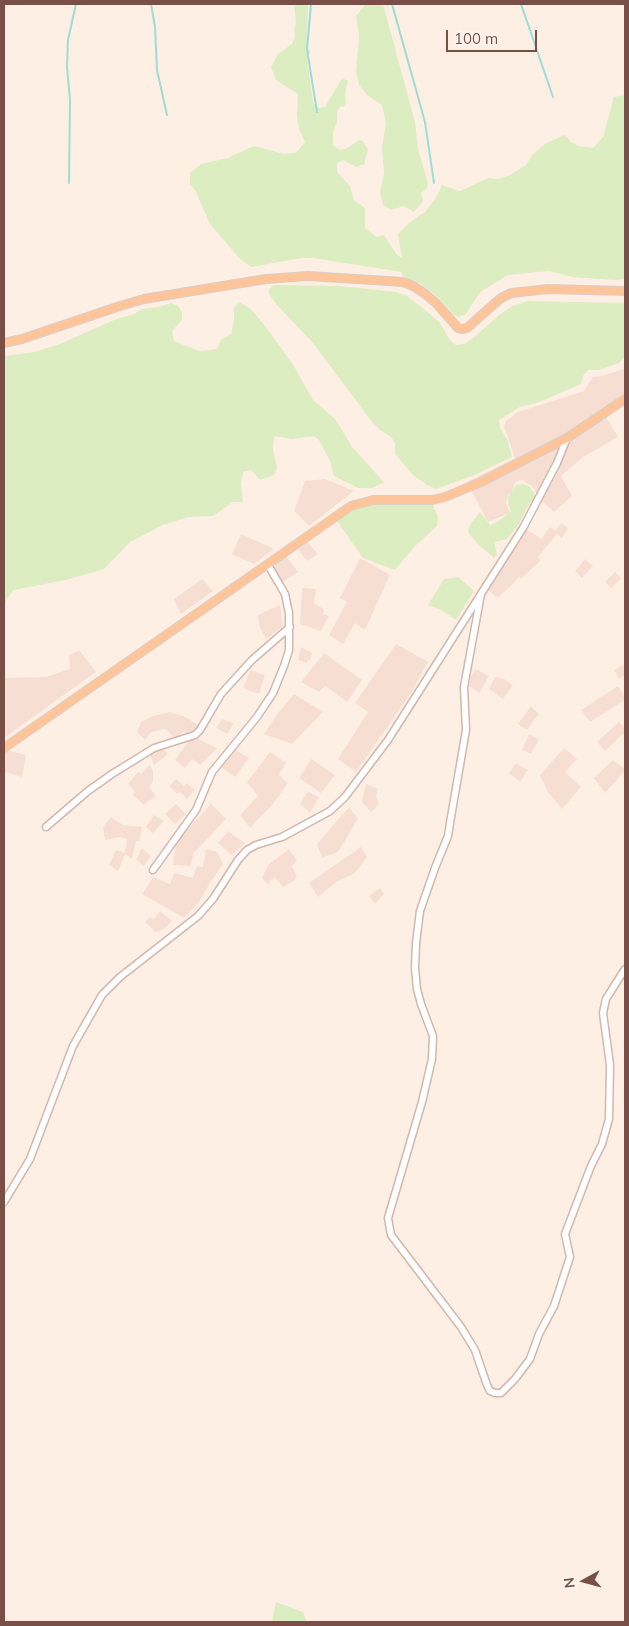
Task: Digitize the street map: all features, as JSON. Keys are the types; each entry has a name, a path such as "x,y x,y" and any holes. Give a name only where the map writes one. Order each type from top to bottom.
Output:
{"main road":[{"path":"4,343 22,339 144,299 266,279 308,276 403,282 424,293 436,303 458,328 463,329 467,328 501,298 511,293 548,290 625,291"},
{"path":"4,748 351,506 373,500 432,500 445,497 481,482 567,438 625,398"}],"street":[{"path":"4,1202 30,1159 73,1046 102,995 120,976 198,916 213,899 238,860 247,850 282,836 330,811 345,797 388,740 524,527 557,463 567,438"},
{"path":"153,870 196,810 212,772 258,717 273,693 284,666 289,650 289,613 285,594 268,565"},
{"path":"481,594 464,687 466,730 448,836 434,868 420,911 416,943 415,968 417,989 433,1036 432,1059 422,1102 388,1218 391,1234 461,1327 475,1350 490,1391 495,1393 501,1393 515,1379 530,1359 539,1334 554,1306 570,1257 565,1234 591,1166 602,1144 609,1119 610,1065 603,1013 606,999 625,969"},
{"path":"46,827 88,791 154,748 195,735 200,730 221,694 252,660 290,628"}],"shaded area":[{"path":"623,369 625,371 625,403 606,417 618,437 583,457 561,476 572,496 554,512 537,497 535,490 530,485 522,480 515,482 512,493 508,495 506,503 510,513 488,522 467,482 515,458 504,427 506,421 518,412 584,391 593,377"},
{"path":"325,479 354,491 309,526 294,511 305,481"},
{"path":"561,523 568,528 562,538 557,534 538,557 540,561 521,579 519,577 497,598 486,588 525,528 541,539 550,527 555,531"},
{"path":"241,534 274,549 254,564 232,554"},
{"path":"307,542 318,554 307,561 298,549"},
{"path":"286,556 298,572 281,583 271,566"},
{"path":"360,558 390,575 365,630 355,623 343,644 329,635 347,602 340,598"},
{"path":"585,559 593,566 582,578 575,571"},
{"path":"615,572 621,579 611,588 605,582"},
{"path":"202,579 213,591 181,614 174,599"},
{"path":"302,588 316,589 314,604 324,609 323,614 329,616 321,631 300,624"},
{"path":"280,605 283,626 266,639 259,626 258,615"},
{"path":"396,644 428,662 411,693 356,772 338,759 368,712 355,703"},
{"path":"301,647 312,653 311,658 306,663 298,660"},
{"path":"79,650 96,672 4,738 4,678 46,677 70,669 69,656"},
{"path":"324,653 362,680 347,702 325,686 319,692 301,682"},
{"path":"623,665 625,675 619,679 614,670"},
{"path":"476,669 489,676 479,693 469,686 471,676"},
{"path":"250,670 265,675 259,694 243,688"},
{"path":"495,677 504,679 513,685 503,699 489,689"},
{"path":"618,686 625,700 590,722 581,710"},
{"path":"294,694 323,712 292,744 264,734"},
{"path":"531,706 539,714 527,730 518,724"},
{"path":"169,712 183,716 201,726 194,735 188,736 184,731 176,739 165,729 151,732 145,740 137,732 141,722 153,716"},
{"path":"222,719 234,723 227,734 216,728"},
{"path":"619,722 625,728 625,732 605,751 597,742"},
{"path":"529,734 539,739 531,754 522,750"},
{"path":"192,736 217,748 200,765 192,759 185,768 175,760"},
{"path":"161,748 165,750 167,755 154,765 149,752"},
{"path":"564,748 577,759 565,772 581,787 562,809 548,792 540,775"},
{"path":"234,749 249,758 235,777 221,767"},
{"path":"7,750 26,755 22,777 5,772 4,753"},
{"path":"270,752 286,763 279,775 288,783 273,804 250,828 240,815 258,796 247,782"},
{"path":"311,759 335,775 321,793 299,778"},
{"path":"613,760 625,771 605,793 594,778"},
{"path":"516,763 528,770 520,782 509,773"},
{"path":"150,765 153,770 153,781 149,788 156,796 144,805 133,795 135,791 128,784 138,772 141,774"},
{"path":"176,779 184,786 187,783 195,790 187,799 180,792 177,794 169,786"},
{"path":"366,784 378,789 376,797 379,804 371,812 362,802"},
{"path":"308,791 319,798 310,813 300,804"},
{"path":"176,804 186,814 175,824 165,814"},
{"path":"211,804 226,819 193,854 191,866 173,865 176,842"},
{"path":"349,807 358,819 338,852 322,858 317,844"},
{"path":"154,815 164,821 153,833 146,827"},
{"path":"111,817 123,825 142,827 139,842 136,841 132,859 125,854 118,871 109,865 116,850 125,853 127,839 119,837 105,840 103,827"},
{"path":"228,831 245,843 232,855 218,843"},
{"path":"361,847 367,857 355,873 335,883 318,897 309,883"},
{"path":"142,848 151,856 144,866 136,860"},
{"path":"206,849 217,852 223,864 199,902 184,918 142,894 153,877 170,884 174,873 193,878 197,866 203,867"},
{"path":"289,849 297,861 292,866 297,877 283,887 275,878 268,885 262,878 268,865"},
{"path":"380,888 384,894 375,904 369,896"},
{"path":"160,911 172,921 164,929 155,932 145,922 150,917 154,919"}],"green space":[{"path":"294,4 308,4 307,42 310,53 307,57 313,103 319,108 325,107 341,80 348,81 345,94 346,103 344,107 341,106 337,111 333,145 340,150 346,149 359,140 363,141 368,150 364,164 356,167 343,160 337,163 337,172 350,186 354,200 365,208 365,228 377,237 384,235 397,255 402,258 398,234 410,222 425,212 437,196 442,185 460,191 488,178 498,179 510,175 526,165 532,155 546,143 565,135 578,146 593,148 603,137 614,97 625,95 625,279 573,277 549,271 508,275 480,292 466,314 459,317 454,315 438,297 421,284 402,276 402,272 313,258 302,258 251,267 240,259 210,224 195,190 190,184 190,173 201,164 228,158 254,146 284,154 296,153 305,142 299,129 297,116 298,94 276,80 271,67 278,54 292,44 295,36"},
{"path":"367,4 383,4 415,122 418,149 428,183 427,188 421,193 423,201 414,212 404,206 391,210 383,205 380,192 384,173 382,147 386,123 382,105 367,95 359,85 356,72 359,36 356,16"},
{"path":"273,285 340,286 396,292 407,296 429,313 440,323 450,340 456,345 464,344 472,339 512,306 528,301 625,303 625,356 619,363 599,370 588,370 583,376 581,384 539,402 520,407 499,420 500,428 507,439 512,457 472,476 436,489 413,475 395,454 395,443 391,437 380,430 369,418 313,343 269,294 269,289"},
{"path":"239,302 251,309 265,326 294,366 313,400 336,420 352,447 384,482 372,488 358,488 334,476 330,461 319,440 314,436 292,439 274,436 273,449 277,468 274,475 260,480 251,470 243,472 241,484 243,502 233,502 213,516 188,517 163,525 130,542 104,569 66,580 13,590 6,601 4,609 4,356 34,352 60,344 142,309 171,303 178,306 182,312 182,320 172,331 174,341 199,351 217,349 221,340 231,334 234,308"},
{"path":"523,484 530,487 536,496 527,507 519,524 507,539 494,542 497,554 494,558 480,546 468,530 480,512 490,525 511,512 508,497 516,485"},
{"path":"375,502 433,505 438,517 437,526 413,548 395,570 363,558 337,521 357,508"},
{"path":"458,577 474,591 456,620 441,610 428,605 444,579"},
{"path":"276,1602 303,1612 307,1622 277,1622 272,1620"}],"waterway":[{"path":"69,183 70,100 67,67 68,40 76,4"},
{"path":"151,4 155,27 157,70 167,115"},
{"path":"311,4 307,49 317,112"},
{"path":"392,4 425,122 434,183"},
{"path":"521,4 553,97"}]}
